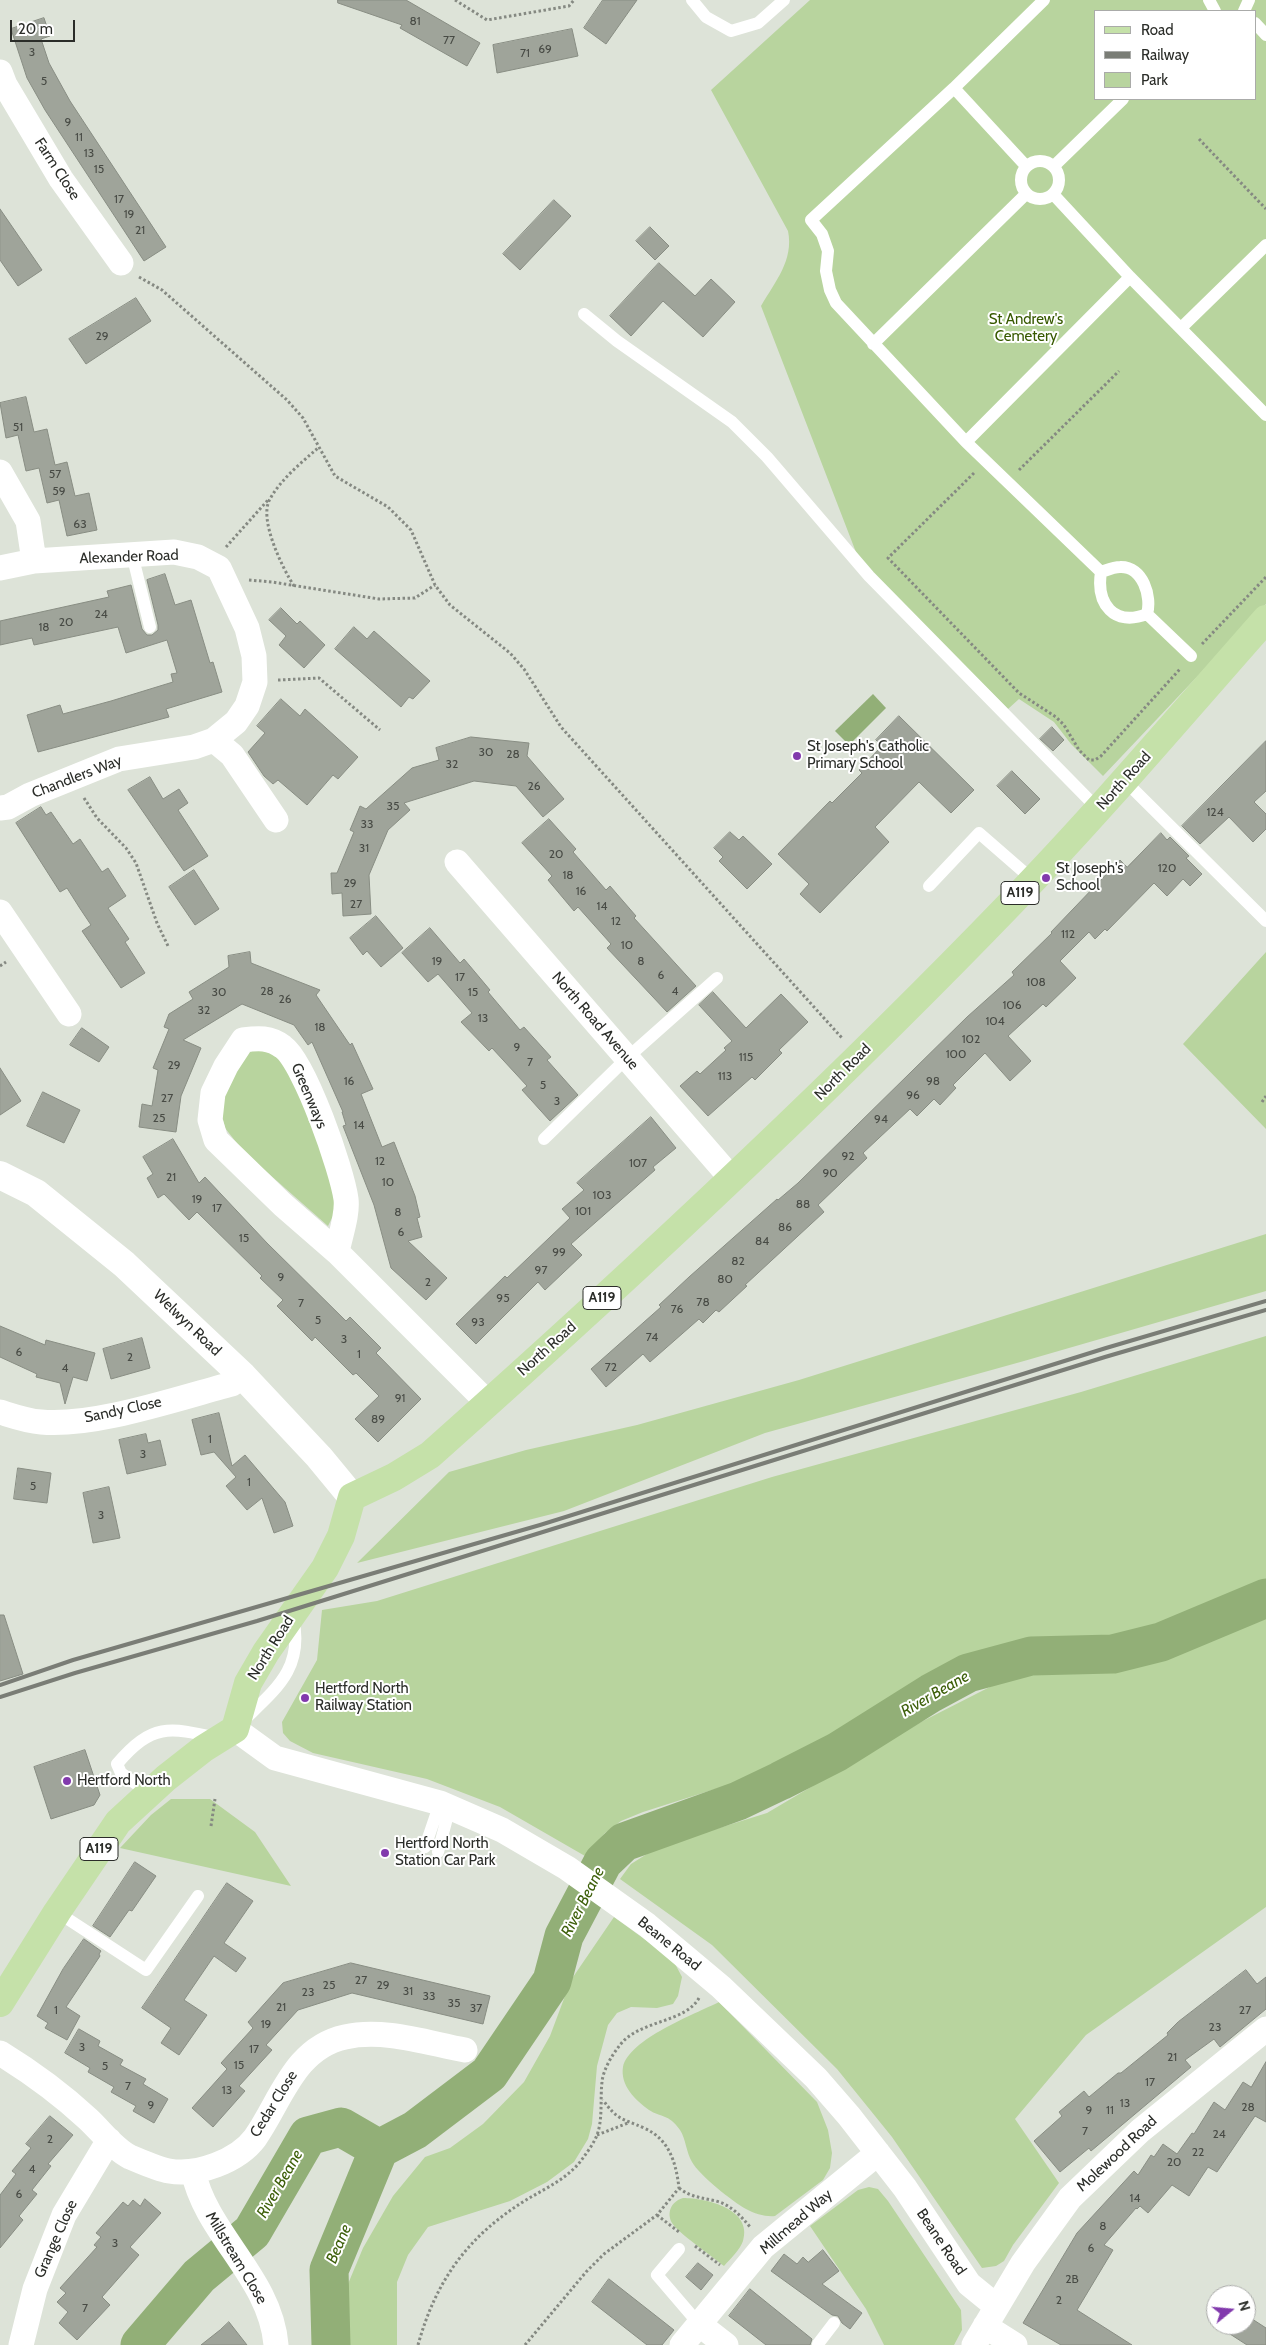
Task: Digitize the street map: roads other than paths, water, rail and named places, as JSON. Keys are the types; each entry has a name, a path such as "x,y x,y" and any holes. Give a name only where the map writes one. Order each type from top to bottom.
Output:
{"main road":[{"name":"North Road","path":"227,1734 248,1683 266,1652 324,1568 341,1536 352,1497 394,1478 430,1455 732,1179 837,1078 1033,880 1125,781 1266,619"},
{"name":"Welwyn Road","path":"0,1174 36,1193 138,1276 242,1376 319,1457 352,1497"},
{"name":"A119","path":"1,2000 57,1912 118,1822 166,1778 227,1734"}],"street":[{"name":"Farm Close","path":"0,72 10,93 61,179 121,263"},
{"path":"0,472 28,521 34,561"},
{"name":"Alexander Road","path":"0,568 34,561 174,552 198,558 219,568 247,628"},
{"name":"Chandlers Way","path":"0,808 8,807 30,795 120,759 194,747 214,740 236,722 247,706 255,682 254,656 247,628"},
{"path":"214,740 232,755 276,820"},
{"name":"North Road Avenue","path":"457,862 732,1179"},
{"path":"0,912 70,1014"},
{"name":"Greenways","path":"337,1252 346,1200 321,1118 308,1085 298,1064 284,1047 265,1038 243,1040 226,1066 213,1093 210,1120 216,1140 283,1205 337,1252 488,1403"},
{"name":"Sandy Close","path":"0,1412 41,1422 73,1421 111,1415 232,1384 242,1376"},
{"name":"Beane Road","path":"227,1734 275,1758 445,1805 502,1830 567,1868 674,1946 776,2038 816,2078 905,2188 969,2284 985,2326 1015,2345"},
{"name":"Molewood Road","path":"985,2326 1023,2263 1070,2198 1140,2131 1266,2028"},
{"name":"Cedar Close","path":"0,2053 40,2080 88,2118 128,2156 170,2171 193,2171 216,2166 236,2155 254,2140 298,2066 327,2043 344,2037 364,2034 385,2035 465,2050"},
{"name":"Grange Close","path":"21,2345 35,2289 64,2215 109,2140"},
{"name":"Millmead Way","path":"682,2345 763,2248 878,2153"},
{"name":"Millstream Close","path":"193,2171 197,2191 204,2205 244,2266 270,2316 276,2345"},
{"path":"699,2324 726,2345"}],"lane":[{"path":"692,0 706,17 731,31 758,23 784,0"},
{"path":"1044,0 954,88 811,220 822,234 828,251 826,271 830,290 836,303 966,442 1101,572"},
{"path":"1256,24 1266,35"},
{"path":"954,88 1026,166"},
{"path":"1054,166 1122,100"},
{"path":"1040,160 1054,166 1059,180 1058,188 1053,194 1039,200 1026,194 1020,180 1026,166 1040,160"},
{"path":"873,344 1026,194"},
{"path":"1053,194 1130,277 1266,415"},
{"path":"1180,328 1266,245"},
{"path":"966,442 1130,277"},
{"path":"584,314 617,341 732,422 766,457 869,576 1098,809"},
{"path":"132,554 150,627"},
{"path":"1101,572 1121,566 1130,569 1141,579 1148,589 1147,614"},
{"path":"1101,572 1099,585 1101,597 1116,616 1126,619 1147,614"},
{"path":"1147,614 1191,656"},
{"path":"1125,781 1266,921"},
{"path":"929,886 979,833 1033,880"},
{"path":"544,1140 627,1058 717,978"},
{"path":"149,1793 120,1773 117,1764 151,1734 180,1730 227,1734"},
{"path":"425,1847 445,1805"},
{"path":"438,1852 445,1805"},
{"path":"57,1912 146,1970 198,1896"},
{"path":"679,2249 657,2275 699,2324"},
{"path":"818,2344 834,2323"}],"waterway":[{"name":"River Beane","path":"379,2149 415,2130 489,2074 552,1981 564,1936 603,1862 624,1842 738,1801 780,1781 837,1752 931,1693 968,1673 1031,1656 1113,1654 1161,1642 1266,1598"},
{"name":"River Beane","path":"140,2345 199,2276 252,2232 308,2136 341,2127 379,2149"},
{"name":"Beane","path":"331,2345 329,2270 379,2149"}],"railway":[{"path":"0,1685 73,1660 540,1525 1106,1348 1266,1301"},
{"path":"0,1697 75,1673 257,1621 1105,1357 1266,1310"}],"place":[{"name":"St Joseph's Catholic Primary School","path":"797,756"},
{"name":"St Joseph's School","path":"1046,878"},
{"name":"Hertford North Railway Station","path":"305,1698"},
{"name":"Hertford North","path":"67,1781"},
{"name":"Hertford North Station Car Park","path":"385,1853"}],"park label":[{"name":"St Andrew's Cemetery","path":"1026,328"}]}
